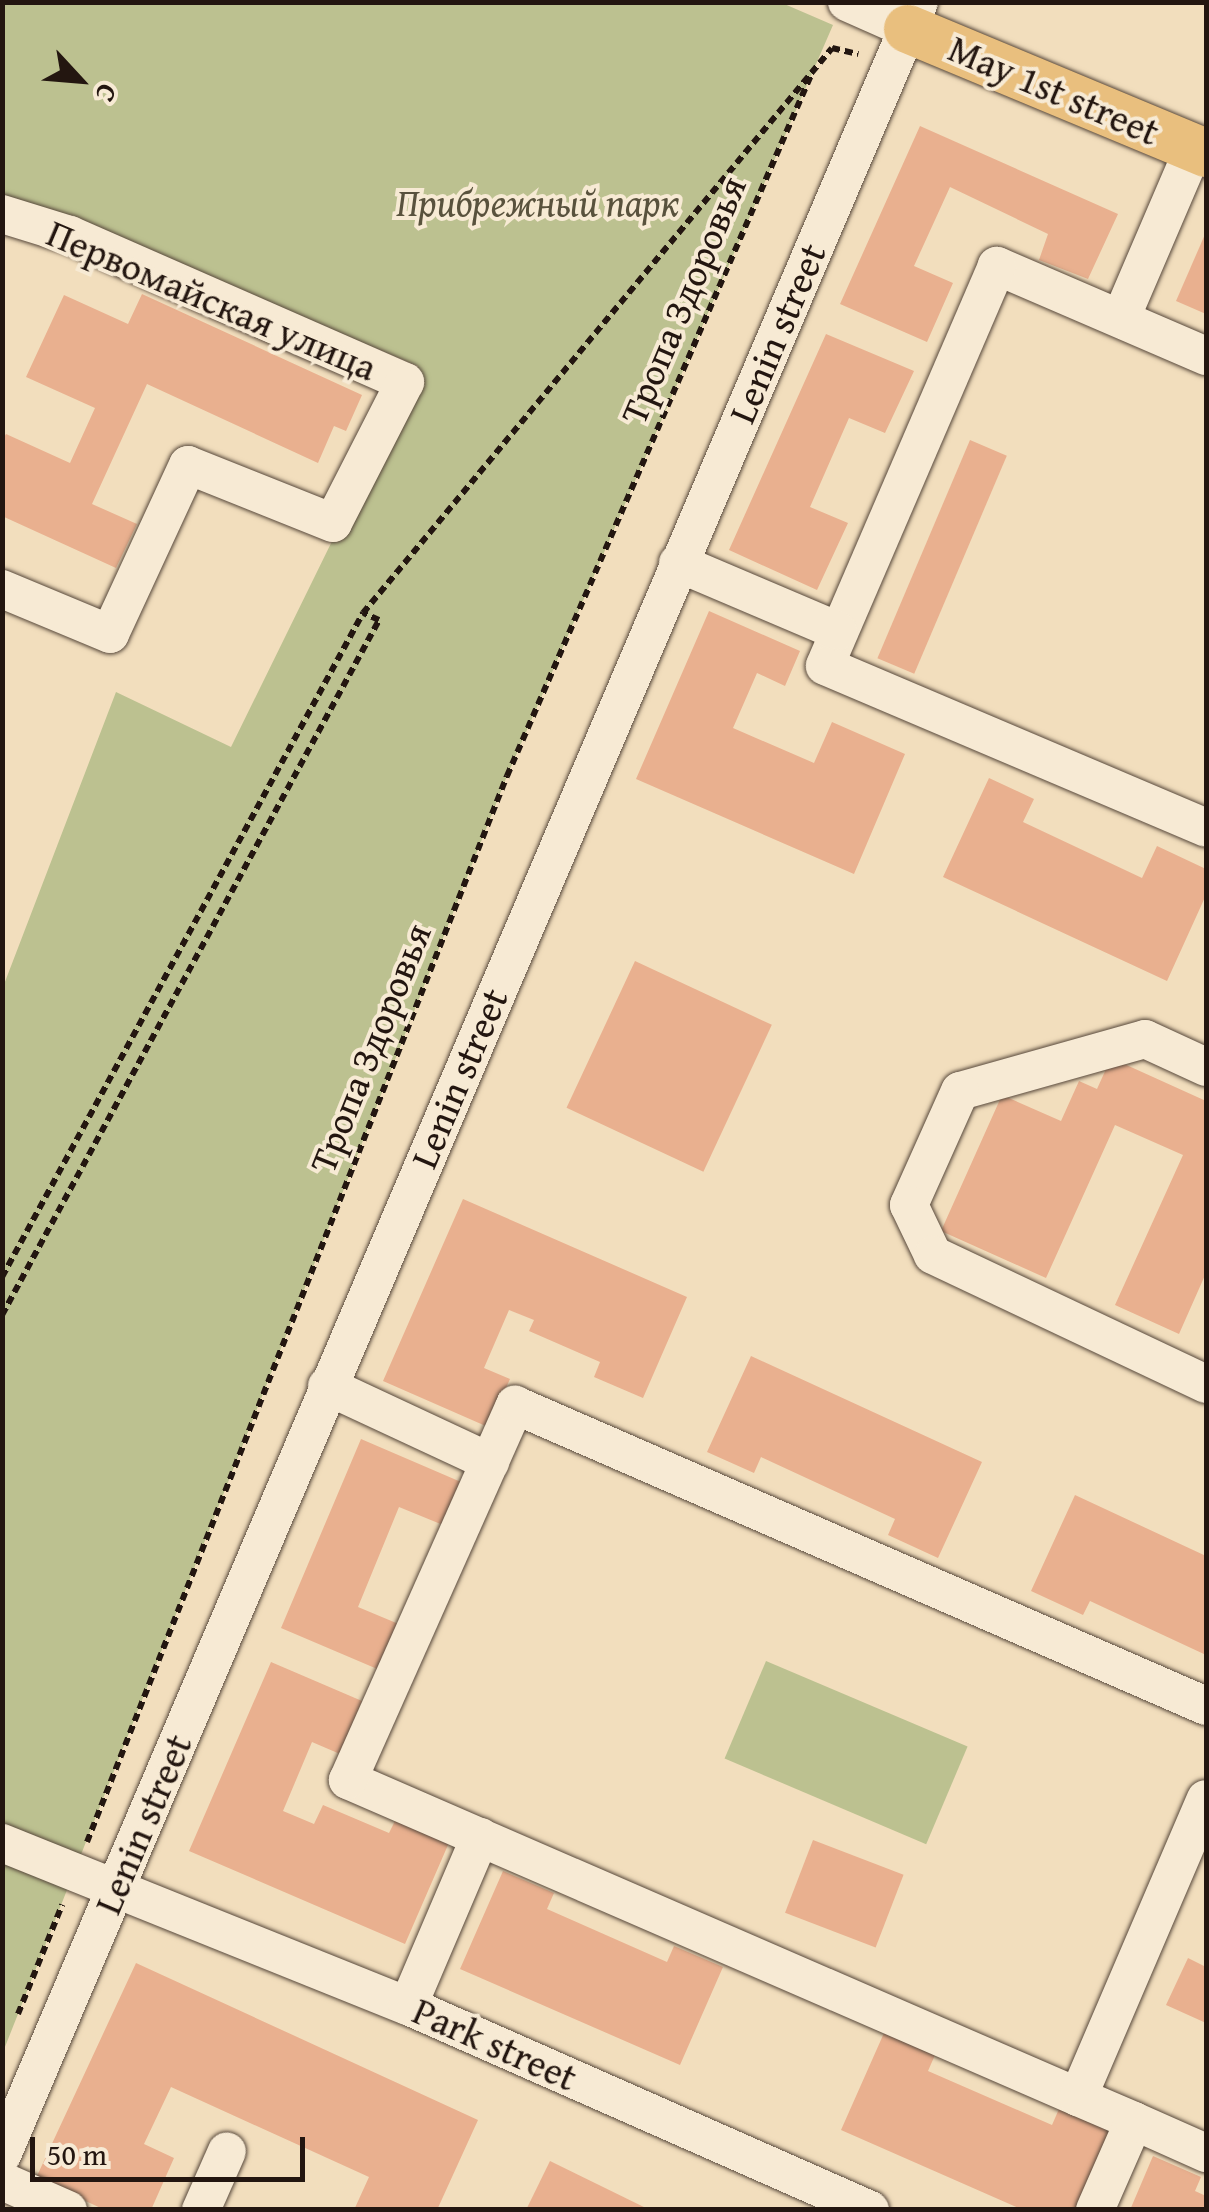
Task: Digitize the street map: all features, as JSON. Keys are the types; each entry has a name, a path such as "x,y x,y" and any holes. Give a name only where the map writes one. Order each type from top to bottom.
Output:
{"main road":[{"name":"May 1st street","path":"907,31 1200,150"}],"street":[{"name":"May 1st street","path":"847,2 907,31"},
{"name":"Lenin street","path":"2,2155 907,31"},
{"path":"1121,318 1200,150"},
{"name":"Первомайская улица","path":"2,214 70,234 404,382 333,523 188,465 110,634 2,589"},
{"path":"1206,356 997,266 825,666 1206,828"},
{"path":"678,563 838,631"},
{"path":"1206,1067 1145,1039 960,1091 909,1205 933,1255 1206,1384"},
{"path":"328,1386 490,1462"},
{"path":"1206,1706 515,1405 348,1780 1206,2152"},
{"path":"1078,2097 1206,1799"},
{"path":"408,2006 480,1837"},
{"path":"2,1843 116,1887"},
{"name":"Park street","path":"116,1887 408,2006 870,2210"},
{"path":"1095,2210 1134,2121"},
{"path":"201,2210 227,2152"},
{"path":"2,2181 68,2210"}],"path":[{"path":"2,1276 364,612 832,48 907,31"},
{"name":"Тропа Здоровья","path":"16,2018 507,776 812,73"},
{"path":"2,1315 378,620 364,612"}],"green space":[{"name":"Прибрежный парк","path":"3,3 782,3 833,25 507,776 3,2052 3,987 116,692 231,747 418,366 86,227 3,199"},
{"path":"766,1661 968,1747 926,1844 725,1759"}],"building":[{"path":"920,126 1118,214 1088,279 1039,260 1048,234 950,187 914,266 953,283 927,342 840,304"},
{"path":"1206,232 1206,314 1176,301"},
{"path":"142,294 362,395 346,431 334,426 318,463 147,384 92,504 137,524 116,568 2,516 2,441 6,434 70,463 95,408 26,377 64,295 128,324"},
{"path":"826,334 914,371 885,433 849,418 810,507 848,523 817,590 729,550"},
{"path":"970,440 1007,456 914,674 877,658"},
{"path":"709,611 800,651 785,686 757,673 733,728 814,763 832,722 905,754 854,874 636,779"},
{"path":"989,778 1034,799 1023,822 1142,878 1157,846 1206,869 1206,895 1167,981 943,877"},
{"path":"635,961 772,1025 703,1172 567,1108"},
{"path":"1111,1058 1206,1101 1206,1273 1179,1334 1115,1305 1183,1155 1115,1125 1046,1278 941,1231 1002,1095 1061,1121 1079,1081 1097,1089"},
{"path":"463,1199 687,1297 643,1398 594,1377 600,1362 529,1331 534,1320 509,1310 484,1368 510,1379 488,1427 383,1381"},
{"path":"751,1356 982,1462 938,1558 888,1535 895,1519 761,1457 754,1473 707,1452"},
{"path":"361,1439 461,1482 443,1525 399,1507 358,1607 401,1625 382,1671 281,1628"},
{"path":"1075,1495 1206,1556 1206,1655 1090,1601 1083,1615 1031,1591"},
{"path":"271,1662 362,1701 340,1754 312,1742 283,1811 314,1824 323,1805 389,1833 398,1815 451,1838 405,1944 189,1851"},
{"path":"813,1840 904,1875 876,1948 785,1913"},
{"path":"503,1871 554,1893 547,1909 667,1962 674,1946 723,1967 680,2065 460,1969"},
{"path":"1188,1958 1206,1967 1206,2023 1166,2005"},
{"path":"136,1963 478,2120 437,2210 354,2210 369,2177 171,2087 144,2144 174,2158 151,2210 105,2210 36,2178"},
{"path":"884,2033 935,2055 928,2071 1052,2125 1059,2109 1115,2133 1081,2210 1023,2210 841,2130"},
{"path":"1153,2156 1201,2177 1195,2191 1206,2196 1206,2210 1130,2210"},
{"path":"550,2161 650,2210 526,2210"}]}
